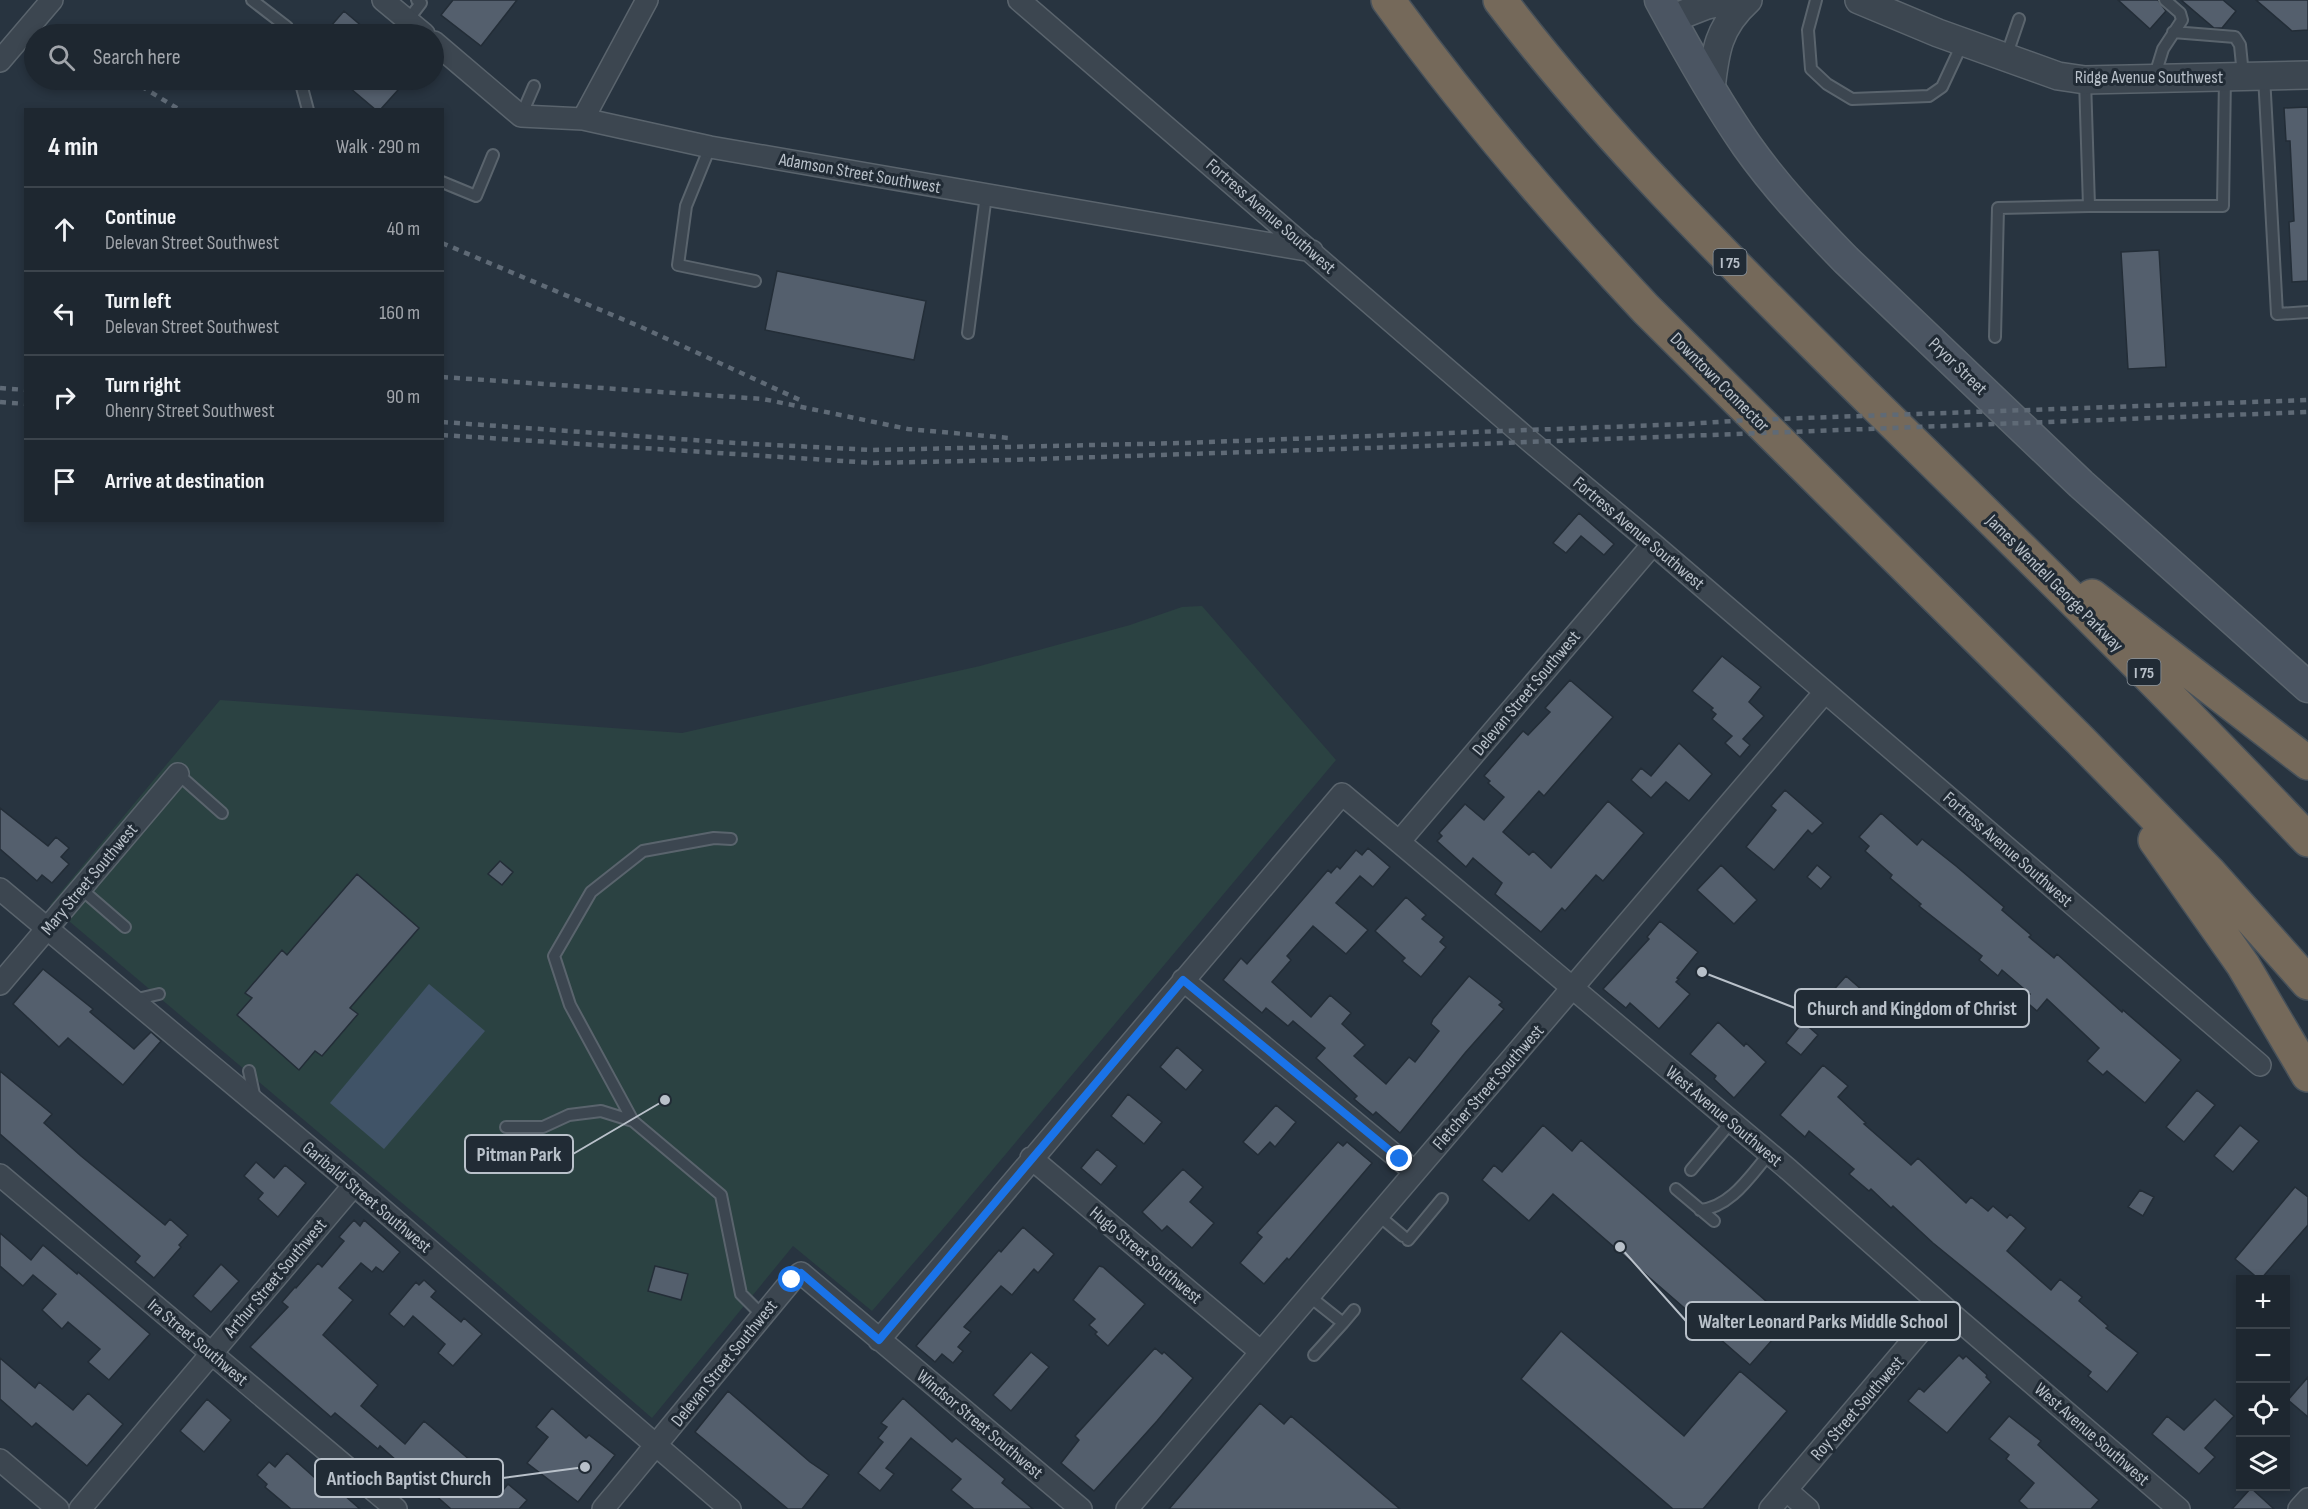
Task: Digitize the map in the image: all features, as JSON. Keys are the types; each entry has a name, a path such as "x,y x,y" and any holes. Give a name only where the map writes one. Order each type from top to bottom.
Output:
{"highway":[{"name":"Downtown Connector","path":"1388,0 1473,113 1590,249 1646,309 2080,740"},
{"name":"I 75","path":"1500,0 1596,118 1713,244 1978,506"},
{"path":"1978,506 2040,557 2308,763"},
{"name":"James Wendell George Parkway","path":"1978,506 2308,840"},
{"path":"2080,740 2209,872 2308,983"},
{"path":"2080,740 2175,868 2243,965 2308,1075"}],"main road":[{"name":"Pryor Street","path":"1666,10 1711,89 1748,146 1777,185 1846,260 2081,484 2308,687"}],"street":[{"path":"31,24 52,0"},
{"path":"383,0 412,24"},
{"path":"583,118 647,0"},
{"name":"Fortress Avenue Southwest","path":"1019,0 1531,442 2260,1065"},
{"path":"1666,10 1729,0"},
{"path":"1711,89 1714,55 1723,29 1748,0"},
{"name":"Ridge Avenue Southwest","path":"1859,0 1963,42 2058,76 2085,80 2308,75"},
{"path":"0,60 24,32"},
{"path":"444,51 521,116"},
{"name":"Adamson Street Southwest","path":"521,116 583,118 710,147 1312,251"},
{"name":"Delevan Street Southwest","path":"1400,842 1653,544"},
{"name":"Fletcher Street Southwest","path":"1127,1509 1825,692"},
{"name":"Mary Street Southwest","path":"0,984 178,774"},
{"name":"West Avenue Southwest","path":"1183,980 1342,794 1769,1154 2179,1509"},
{"name":"Garibaldi Street Southwest","path":"0,889 354,1185 730,1509"},
{"path":"879,1340 1183,980 1415,1172"},
{"name":"Hugo Street Southwest","path":"1031,1158 1260,1352"},
{"name":"Ira Street Southwest","path":"0,1175 396,1509"},
{"name":"Arthur Street Southwest","path":"80,1509 126,1465 211,1353 354,1185"},
{"name":"Delevan Street Southwest","path":"603,1509 792,1280 801,1273 879,1340"},
{"name":"Roy Street Southwest","path":"1770,1509 1942,1306"},
{"name":"Windsor Street Southwest","path":"879,1340 1081,1509"},
{"path":"0,1460 58,1509"},
{"path":"1786,1490 1808,1509"},
{"path":"2299,1509 2308,1499"}],"lane":[{"path":"252,0 283,24"},
{"path":"408,21 421,3 417,0"},
{"path":"1816,0 1808,30 1811,69 1827,84 1852,99 1929,96 1942,87 1963,42"},
{"path":"2154,79 2162,52 2182,18 2165,0"},
{"path":"2006,57 2019,19"},
{"path":"2173,32 2236,39 2240,45 2277,314 2308,312"},
{"path":"1995,337 1998,208 2223,206 2244,76"},
{"path":"2085,80 2089,206"},
{"path":"521,116 534,86"},
{"path":"303,90 307,108"},
{"path":"710,147 686,206 678,265 755,282"},
{"path":"444,183 476,196 492,155"},
{"path":"968,333 986,195"},
{"path":"178,774 222,813"},
{"path":"731,839 714,838 643,851 591,892 554,956 570,1005 633,1121 721,1195 741,1294 763,1316"},
{"path":"81,889 125,927"},
{"path":"132,1000 159,994"},
{"path":"249,1071 255,1103"},
{"path":"506,1127 543,1127 569,1114 601,1111 633,1121"},
{"path":"1691,1170 1731,1122"},
{"path":"1700,1210 1712,1209 1729,1198 1769,1154"},
{"path":"1676,1189 1714,1221"},
{"path":"1378,1215 1406,1238 1442,1199"},
{"path":"1309,1296 1342,1323"},
{"path":"1314,1355 1354,1310"}],"green space":[{"path":"1202,606 1336,760 872,1311 793,1246 652,1418 460,1252 50,905 220,700 682,733 980,666 1130,625 1182,607"}],"water":[{"path":"429,984 485,1031 384,1149 330,1103"}],"building":[{"path":"453,0 517,0 481,46 441,15"},
{"path":"2118,0 2158,0 2166,11 2150,29"},
{"path":"2181,0 2223,0 2236,11 2222,28 2214,28"},
{"path":"2256,0 2308,0 2308,30 2292,31"},
{"path":"344,11 359,24 333,24"},
{"path":"352,90 398,90 382,108 374,108"},
{"path":"2308,107 2308,281 2292,282 2289,222 2294,221 2290,141 2286,141 2284,108"},
{"path":"2159,250 2166,367 2128,369 2121,252"},
{"path":"777,271 926,301 914,360 765,330"},
{"path":"1579,513 1614,544 1604,555 1581,536 1566,553 1553,543"},
{"path":"1722,656 1761,687 1749,702 1764,716 1743,739 1750,745 1740,757 1725,743 1732,736 1712,719 1716,714 1711,710 1713,708 1692,691"},
{"path":"1570,680 1613,717 1544,796 1539,791 1503,832 1529,855 1533,851 1551,868 1608,801 1644,833 1603,881 1596,875 1565,911 1562,908 1541,932 1495,894 1502,883 1473,858 1466,867 1437,841 1442,836 1439,833 1465,804 1484,820 1504,797 1488,783 1490,781 1484,776 1523,731 1528,735 1550,712 1545,708"},
{"path":"1679,743 1712,774 1689,801 1666,782 1651,798 1631,780 1641,768 1651,776"},
{"path":"1785,790 1823,823 1812,834 1808,830 1774,870 1746,847 1776,810 1771,806"},
{"path":"0,808 48,846 56,837 69,848 61,857 69,864 52,883 42,875 37,881 0,849"},
{"path":"1881,813 1917,845 1922,839 1956,866 2004,907 2002,910 2031,935 2029,937 2054,958 2057,954 2122,1012 2123,1010 2181,1060 2145,1103 2107,1071 2103,1075 2087,1061 2099,1048 2047,999 2037,1011 2024,1000 2030,994 2002,970 1998,976 1979,960 1982,956 1919,906 1921,904 1890,878 1892,875 1865,851 1869,846 1859,837"},
{"path":"1368,848 1390,867 1373,887 1360,876 1336,903 1368,930 1346,954 1313,926 1287,956 1291,960 1272,982 1311,1017 1330,995 1351,1013 1342,1024 1365,1045 1354,1056 1386,1084 1409,1057 1415,1062 1439,1031 1431,1024 1433,1019 1469,976 1502,1002 1499,1005 1504,1009 1400,1133 1376,1112 1373,1115 1354,1099 1357,1096 1316,1058 1325,1048 1293,1021 1288,1026 1266,1008 1262,1013 1223,980 1241,958 1247,964 1328,870 1331,873 1337,866 1340,869 1356,850 1362,855"},
{"path":"500,861 513,872 502,885 488,874"},
{"path":"1721,865 1757,900 1734,924 1697,890"},
{"path":"1817,865 1831,877 1821,889 1807,877"},
{"path":"357,874 419,928 350,1008 358,1014 322,1056 315,1051 299,1070 237,1015 252,998 245,993 282,950 287,955"},
{"path":"1406,897 1426,915 1422,919 1444,937 1440,942 1446,947 1421,977 1402,961 1405,958 1375,931"},
{"path":"1660,921 1698,952 1676,982 1690,994 1659,1029 1630,1003 1626,1008 1603,989 1649,939 1647,937"},
{"path":"43,969 93,1009 90,1012 134,1049 151,1032 161,1041 123,1085 68,1038 59,1047 13,1004"},
{"path":"1846,976 1870,997 1854,1015 1830,994"},
{"path":"1718,1022 1766,1062 1734,1098 1714,1079 1716,1076 1690,1054"},
{"path":"1803,1022 1818,1035 1801,1055 1786,1043"},
{"path":"1177,1047 1203,1070 1186,1090 1160,1067"},
{"path":"1823,1065 1848,1086 1838,1097 1866,1123 1864,1124 1911,1165 1918,1158 1966,1203 1971,1197 1988,1211 1993,1206 2007,1218 2010,1214 2026,1228 2007,1251 2051,1290 2060,1279 2082,1297 2079,1301 2108,1326 2106,1328 2138,1353 2107,1392 2088,1376 2091,1372 1933,1243 1893,1206 1891,1208 1871,1189 1869,1191 1849,1174 1854,1169 1809,1131 1805,1137 1780,1115"},
{"path":"0,1071 52,1114 44,1123 81,1156 165,1225 170,1219 188,1235 179,1245 181,1247 154,1278 135,1262 140,1256 0,1134"},
{"path":"2197,1090 2215,1105 2184,1142 2166,1127"},
{"path":"1128,1094 1162,1122 1144,1144 1111,1116"},
{"path":"1276,1105 1296,1122 1275,1147 1270,1142 1258,1155 1243,1142"},
{"path":"1543,1125 1572,1151 1581,1140 1789,1321 1750,1365 1553,1194 1529,1221 1482,1180 1494,1165 1502,1172"},
{"path":"2240,1125 2259,1141 2233,1172 2214,1156"},
{"path":"1338,1142 1343,1146 1347,1142 1372,1163 1289,1260 1287,1258 1264,1284 1240,1263 1262,1237 1257,1233"},
{"path":"1097,1149 1117,1166 1101,1185 1081,1168"},
{"path":"256,1162 274,1178 285,1165 306,1183 278,1217 258,1199 263,1193 244,1176"},
{"path":"1183,1169 1203,1187 1190,1202 1214,1223 1192,1248 1167,1226 1162,1231 1142,1212"},
{"path":"2295,1187 2308,1197 2308,1225 2264,1275 2254,1275 2235,1259"},
{"path":"2140,1190 2154,1197 2143,1216 2128,1207"},
{"path":"354,1220 360,1226 364,1220 400,1252 383,1272 376,1267 372,1272 361,1263 339,1288 353,1300 323,1335 378,1385 361,1406 405,1444 424,1421 504,1489 508,1484 527,1500 519,1509 451,1509 380,1446 378,1449 335,1413 331,1417 250,1347 288,1307 282,1302 295,1287 318,1263 322,1267 344,1241 339,1237"},
{"path":"1023,1227 1054,1254 1038,1273 1034,1269 1012,1295 1001,1286 964,1327 971,1332 958,1347 963,1351 953,1363 942,1354 935,1362 916,1346 999,1250 1001,1252"},
{"path":"0,1233 31,1260 43,1245 150,1334 109,1380 88,1362 100,1349 68,1322 62,1329 42,1310 56,1294 33,1275 23,1286 0,1266"},
{"path":"221,1264 239,1281 211,1312 193,1296"},
{"path":"655,1266 688,1274 681,1300 648,1291"},
{"path":"1099,1266 1145,1304 1108,1346 1089,1325 1095,1319 1073,1300"},
{"path":"424,1280 436,1291 431,1297 461,1322 464,1318 482,1334 453,1366 438,1353 445,1344 413,1316 404,1327 389,1314 416,1282 419,1285"},
{"path":"1561,1331 1684,1436 1740,1371 1787,1411 1703,1509 1673,1509 1521,1379"},
{"path":"1155,1348 1162,1354 1164,1352 1193,1378 1094,1491 1061,1463 1079,1440 1075,1436"},
{"path":"1031,1352 1049,1367 1011,1411 993,1395"},
{"path":"1959,1355 1963,1359 1966,1356 1987,1375 1986,1377 1991,1382 1947,1433 1908,1401 1919,1388 1924,1392"},
{"path":"0,1358 35,1388 39,1382 73,1410 88,1393 123,1424 87,1466 36,1423 32,1427 0,1399"},
{"path":"2308,1377 2308,1417 2290,1402 2290,1398"},
{"path":"728,1391 810,1462 829,1475 802,1509 788,1509 695,1432"},
{"path":"903,1398 952,1442 956,1438 1005,1479 1002,1483 1033,1509 974,1509 951,1490 961,1479 911,1438 886,1468 894,1474 880,1491 858,1473 883,1442 878,1438 887,1427 881,1423"},
{"path":"207,1399 231,1420 204,1452 180,1431"},
{"path":"2215,1399 2234,1416 2205,1448 2215,1457 2199,1474 2152,1434 2167,1416 2184,1430"},
{"path":"1260,1403 1284,1424 1291,1416 1400,1509 1169,1509"},
{"path":"552,1408 586,1438 589,1435 615,1455 578,1502 527,1463 548,1437 536,1427"},
{"path":"2009,1416 2041,1441 2038,1445 2099,1500 2091,1509 2028,1509 2019,1501 2034,1483 2006,1459 2009,1455 1989,1439"},
{"path":"287,1453 324,1486 328,1481 360,1509 291,1509 265,1487 267,1484 257,1475 269,1462 275,1467"},
{"path":"2248,1491 2254,1491 2274,1509 2232,1509"}],"railway":[{"path":"147,90 177,108"},
{"path":"444,244 641,327 800,400"},
{"path":"444,377 763,399 908,429 1009,438"},
{"path":"0,388 24,390"},
{"path":"444,422 735,443 873,450 1183,443 2308,400"},
{"path":"0,402 24,404"},
{"path":"444,435 873,463 1398,447 2308,412"}],"place":[{"name":"Church and Kingdom of Christ","path":"1702,972"},
{"name":"Pitman Park","path":"665,1100"},
{"name":"Walter Leonard Parks Middle School","path":"1620,1247"},
{"name":"Antioch Baptist Church","path":"585,1467"}],"route":[{"path":"792,1280 801,1273 879,1340 1183,980 1400,1159"}]}
